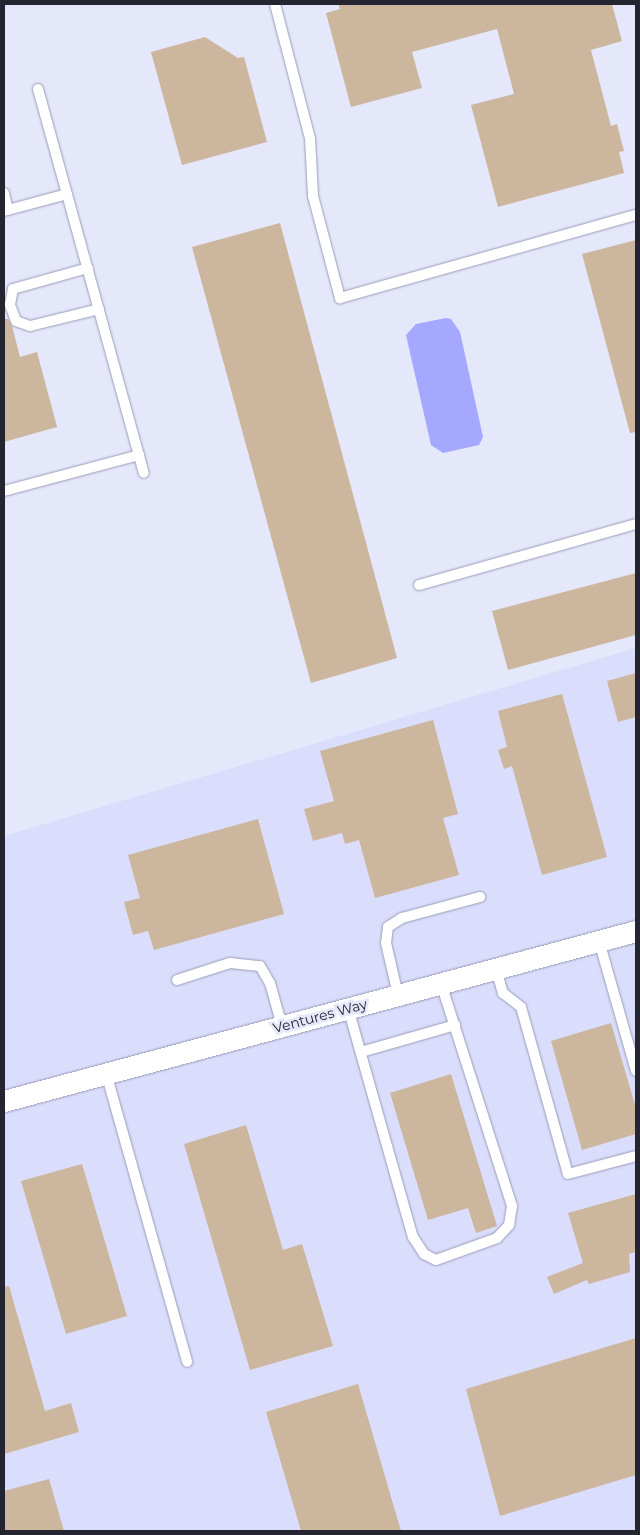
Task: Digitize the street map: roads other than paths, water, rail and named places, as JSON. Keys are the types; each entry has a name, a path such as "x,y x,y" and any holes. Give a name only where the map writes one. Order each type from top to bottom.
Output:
{"street":[{"name":"Ventures Way","path":"4,1100 636,931"}],"lane":[{"path":"275,4 310,138 313,196 340,298 636,215"},
{"path":"38,89 144,473"},
{"path":"4,193 6,210 67,194"},
{"path":"88,268 13,288 10,305 16,321 30,326 99,309"},
{"path":"4,491 139,454"},
{"path":"419,585 636,524"},
{"path":"398,995 386,943 388,927 402,918 480,897"},
{"path":"599,942 636,1071"},
{"path":"178,980 230,963 260,966 270,983 282,1026"},
{"path":"496,969 503,993 521,1007 568,1174 636,1156"},
{"path":"348,1008 413,1237 424,1254 436,1260 497,1238 509,1225 512,1206 441,984"},
{"path":"361,1052 455,1025"},
{"path":"106,1073 187,1362"}],"water":[{"path":"446,318 451,319 460,332 483,437 479,445 443,453 431,445 406,335 416,324"}]}
